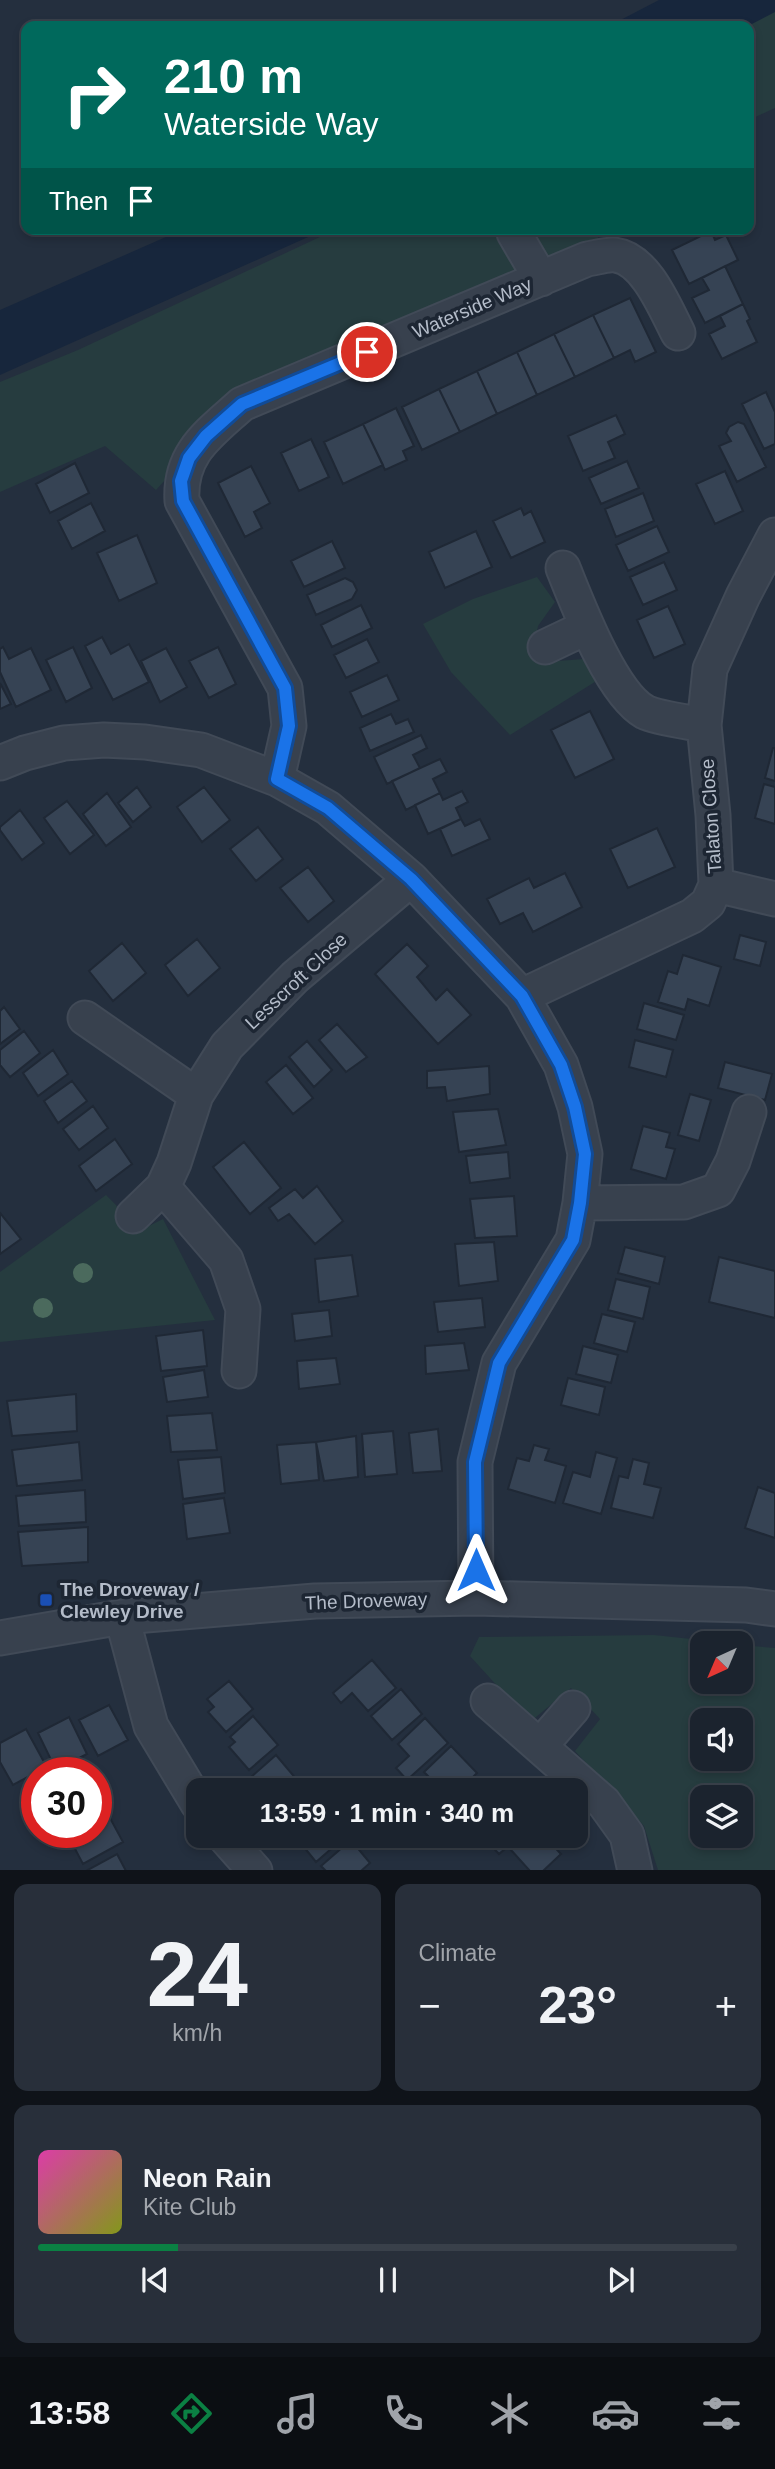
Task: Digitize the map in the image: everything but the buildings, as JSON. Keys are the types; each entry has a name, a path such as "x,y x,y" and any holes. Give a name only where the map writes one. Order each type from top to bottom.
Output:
{"street":[{"path":"515,235 541,279"},
{"name":"Waterside Way","path":"277,779 289,726 285,688 183,501 181,481 189,458 206,436 242,404 587,259 615,255 638,267 653,285 678,333"},
{"name":"Talaton Close","path":"522,996 692,916 708,903 716,885 713,815 704,725 710,669 743,596 775,535"},
{"path":"563,568 587,627 624,693 646,712 704,725"},
{"path":"545,647 587,627"},
{"path":"0,763 64,743 104,740 145,742 201,750 277,779 328,808 411,879 522,996 561,1065 575,1107 585,1154 573,1240 499,1363 475,1462 476,1598"},
{"name":"Lesscroft Close","path":"163,1187 174,1163 196,1095 227,1046 295,977 411,879"},
{"path":"716,885 775,899"},
{"path":"85,1018 196,1095"},
{"path":"580,1203 684,1202 718,1190 733,1161 749,1112"},
{"path":"133,1216 163,1187 226,1260 243,1309 239,1371"},
{"name":"The Droveway","path":"0,1638 122,1616 316,1601 476,1598 656,1601 761,1607"},
{"path":"122,1616 151,1726 186,1784"},
{"path":"488,1701 604,1803 627,1835 635,1870"},
{"path":"540,1746 573,1708"},
{"path":"235,1848 254,1870"}],"green space":[{"path":"775,10 775,108 754,118 754,21"},
{"path":"324,235 598,235 598,244 244,393 156,490 105,446 0,492 0,382 78,350"},
{"path":"537,577 555,602 538,626 534,649 545,662 584,659 598,680 510,735 451,672 423,624 473,599"},
{"path":"106,1195 116,1205 133,1234 163,1219 215,1320 0,1342 0,1272"},
{"path":"654,1635 690,1639 690,1694 753,1694 753,1646 775,1648 775,1870 658,1870 644,1826 575,1751 600,1719 571,1688 530,1722 470,1656 479,1637"}],"water":[{"path":"659,0 775,0 775,12 754,23 619,21"},
{"path":"170,235 313,235 0,375 0,310"}],"place":[{"name":"The Droveway / Clewley Drive","path":"46,1600"}],"route":[{"path":"367,352 242,404 206,436 189,458 181,481 183,501 285,688 289,726 277,779 328,808 411,879 522,996 561,1065 575,1107 585,1154 573,1240 499,1363 475,1462 476,1570"}]}
